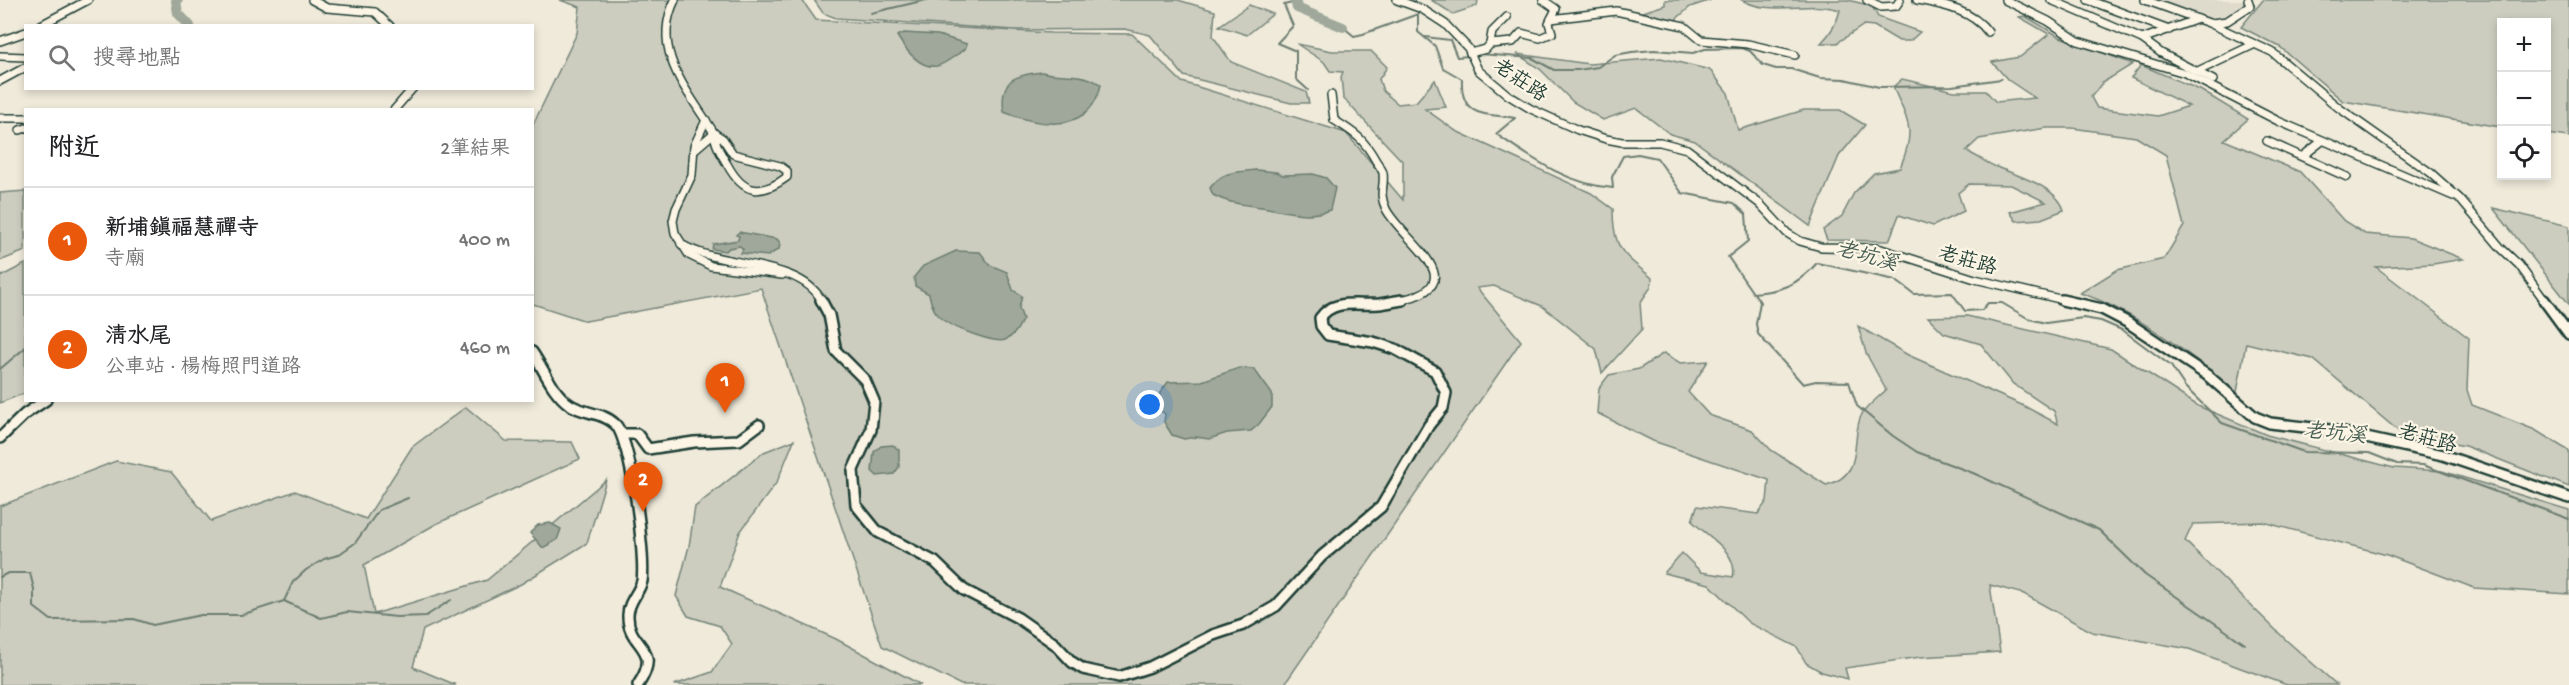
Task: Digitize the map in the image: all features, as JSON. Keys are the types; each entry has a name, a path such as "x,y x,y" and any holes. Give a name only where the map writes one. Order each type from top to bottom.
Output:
{"street":[{"path":"43,24 88,0"},
{"path":"312,0 327,8 375,12 388,24"},
{"path":"675,0 665,29 667,48 674,68 714,133 723,139 733,154 780,166 787,171 787,177 774,188 766,191 753,191 739,182 729,170 714,140 714,133"},
{"path":"1471,55 1486,49 1490,44 1513,42 1521,33 1545,37 1553,31 1549,23 1556,9 1543,0"},
{"path":"1867,0 1889,8 1896,6 1900,0"},
{"path":"1917,0 1962,12 1985,26 1988,32"},
{"path":"2005,0 2048,21 2078,41 2185,73 2278,121 2422,185 2459,198"},
{"path":"2051,0 2142,39 2161,53 2213,80"},
{"path":"2088,0 2169,30"},
{"path":"2145,0 2208,23 2280,57 2339,108 2415,160 2459,198 2501,248 2520,265 2569,334"},
{"path":"2208,23 2227,21 2250,6 2248,0"},
{"name":"老莊路","path":"1400,1 1422,9 1445,24 1471,55 1478,70 1508,94 1547,117 1606,139 1622,142 1660,141 1687,149 1760,204 1787,233 1800,241 1821,247 1878,248 1975,279 2102,309 2121,318 2201,371 2243,408 2262,420 2290,427 2330,430 2443,455 2569,498"},
{"path":"1551,19 1624,12 1646,19 1684,26 1701,40 1748,44 1763,50 1795,54"},
{"path":"1490,44 1489,37 1496,26 1507,17"},
{"path":"2142,39 2198,19"},
{"path":"0,41 24,33"},
{"path":"2198,71 2255,44"},
{"path":"0,56 24,57"},
{"path":"0,81 24,68"},
{"path":"396,108 411,90"},
{"path":"706,120 694,150 692,175 673,221 675,233 689,255 711,266 790,276 806,284 819,296 829,315 836,351 865,380 874,401 871,430 853,470 856,505 878,532 935,562 964,590 981,601 1018,618 1055,644 1072,662 1083,669 1119,678 1213,635 1243,625 1276,606 1328,550 1381,507 1429,425 1443,408 1446,393 1435,371 1395,349 1373,342 1328,335 1321,326 1320,318 1325,311 1339,304 1388,303 1425,292 1432,282 1434,271 1428,258 1387,211 1380,194 1383,172 1367,144 1359,135 1334,120 1331,94"},
{"path":"0,118 24,118"},
{"path":"694,150 714,133"},
{"path":"2267,141 2346,177"},
{"path":"2303,156 2322,141"},
{"path":"534,355 563,399 572,406 616,424 623,434 630,459 641,568 640,587 628,610 628,621 649,656 649,669 638,685"},
{"path":"0,438 25,414 43,402"},
{"path":"623,434 637,434 648,449 658,449 694,442 739,440 759,425"}],"shaded area":[{"path":"560,0 802,0 816,20 1051,33 1132,34 1182,82 1346,133 1403,200 1403,162 1343,98 1341,77 1343,72 1330,71 1324,62 1297,44 1332,51 1371,51 1387,67 1379,79 1383,91 1398,104 1416,102 1435,80 1446,107 1425,109 1456,131 1591,193 1613,209 1613,223 1618,243 1627,256 1652,278 1651,287 1640,303 1642,329 1602,373 1596,349 1542,306 1494,286 1477,288 1521,341 1284,685 961,685 882,646 761,288 586,321 534,304 534,123 577,33 580,7"},
{"path":"814,0 1178,0 1215,11 1213,36 1231,62 1306,92 1309,103 1291,103 1184,76 1150,35 1125,29 1015,30 836,18 823,13"},
{"path":"1431,0 1478,0 1477,6 1453,14"},
{"path":"1665,0 1711,0 1690,7 1674,21 1640,13 1665,5"},
{"path":"1742,0 1848,0 1872,6 1878,17 1920,32 1910,41 1899,41 1874,26 1864,25 1837,43 1821,43 1833,28 1840,10 1828,7 1765,7"},
{"path":"2152,0 2244,0 2246,4 2223,20 2209,20"},
{"path":"2263,0 2569,0 2569,137 2551,135 2551,18 2497,18 2497,126 2343,101 2280,47 2241,27"},
{"path":"1249,5 1273,14 1247,35 1219,26"},
{"path":"2025,16 2060,37 2133,64 2102,83 2091,97 2097,108 2158,116 2189,106 2131,78 2141,65 2200,90 2248,119 2224,140 2300,172 2344,221 2365,234 2411,238 2463,259 2433,264 2376,267 2469,338 2467,390 2472,405 2535,430 2569,451 2569,487 2465,446 2402,434 2313,359 2246,343 2237,392 2162,335 2120,310 2080,293 2117,270 2164,259 2184,226 2166,155 2136,137 2072,128 2046,128 1979,139 1966,151 2036,183 2054,195 2064,210 2041,219 2016,221 2010,212 2046,202 2011,185 1969,184 1958,193 1964,211 1933,226 1899,215 1889,241 1827,240 1823,230 1842,216 1854,193 1874,173 1900,168 1908,144 1909,127 1893,87 1902,79 1954,91 1986,91 1996,102 2035,98 2008,80 1992,62 2020,57 2049,34 2019,17"},
{"path":"904,33 938,35 967,44 965,49 948,61 931,66 919,61 904,47 897,36"},
{"path":"1517,54 1589,64 1661,58 1710,70 1728,93 1738,130 1804,110 1840,110 1865,125 1839,156 1810,226 1695,141 1670,134 1636,108 1603,120 1573,102 1540,69"},
{"path":"1042,72 1080,76 1094,81 1101,85 1095,101 1086,112 1075,119 1062,122 1033,121 1004,112 1004,93 1010,82 1023,75"},
{"path":"1256,170 1283,175 1313,174 1326,178 1335,188 1330,210 1312,214 1295,213 1236,203 1213,195 1210,188 1219,178 1230,173"},
{"path":"24,191 24,251 0,261 0,193"},
{"path":"2493,208 2569,226 2569,304"},
{"path":"739,232 777,239 780,243 779,249 768,256 741,253 743,249 740,246 729,248 726,251 712,249 713,244 738,240 739,236 736,235"},
{"path":"956,251 980,252 990,265 1007,272 1013,290 1022,296 1019,308 1023,319 1016,331 1005,340 992,340 947,322 935,311 929,294 915,286 914,277 923,266"},
{"path":"24,265 24,393 0,403 0,277"},
{"path":"1967,316 2111,349 2198,406 2267,435 2394,468 2442,471 2569,510 2569,594 2474,588 2387,555 2263,522 2193,524 2185,541 2286,640 2337,685 2287,685 2189,649 2092,632 2024,594 1990,585 2000,652 1920,657 1845,668 1848,679 1822,672 1806,663 1797,647 1749,623 1709,584 1664,573 1682,553 1701,572 1733,577 1734,568 1727,553 1692,521 1697,506 1758,514 1767,501 1769,480 1653,441 1597,413 1599,388 1609,375 1639,369 1664,353 1680,363 1708,361 1688,392 1709,415 1752,430 1771,450 1826,485 1839,480 1847,473 1852,464 1858,423 1862,414 1886,390 1866,353 1858,326 1908,355 2024,406 2058,424 2054,411 2013,384 1981,344 1944,333 1928,317"},
{"path":"1239,368 1254,369 1272,394 1272,407 1259,424 1251,431 1227,433 1209,439 1196,437 1184,439 1172,435 1164,422 1165,414 1158,409 1160,393 1168,382 1202,381"},
{"path":"466,407 506,441 572,442 580,459 436,524 364,565 374,614 487,580 606,480 587,543 521,584 423,630 413,667 456,685 0,685 0,506 116,461 171,472 211,521 295,491 366,519 412,447"},
{"path":"794,440 777,482 740,532 720,587 836,639 921,685 674,685 712,672 732,644 720,626 688,616 676,596 689,546 695,507 764,452"},
{"path":"893,445 899,450 899,467 894,474 877,476 872,471 874,452 881,446"},
{"path":"550,523 561,529 557,540 543,548 530,533 538,525"}],"waterway":[{"path":"178,0 176,1 178,13 188,24"},
{"path":"871,13 926,0"},
{"name":"老坑溪","path":"1295,0 1297,8 1343,27"},
{"path":"1296,2 1284,5 1293,26 1277,43 1296,51 1296,79 1308,90"},
{"name":"老坑溪","path":"1343,27 1354,36 1418,14 1418,32 1435,46 1443,68 1462,79 1466,102 1471,108 1486,114 1515,118 1496,134 1537,161 1566,176 1596,186 1613,188 1612,177 1623,156 1638,154 1657,158 1682,193 1734,203 1746,214 1748,241 1728,257 1753,293 1788,286 1803,277 1817,263 1895,280 1914,294 1952,293 1965,311 1982,310 1988,303 2002,303 2029,319 2046,323 2083,318 2101,321 2124,331 2171,366 2185,387 2222,423 2304,452 2369,453 2397,464 2423,465 2569,519"},
{"path":"1425,37 1450,40 1457,57 1469,56"},
{"path":"1480,54 1532,58 1554,70 1578,70 1598,67 1615,55 1632,52 1654,50 1693,53 1705,49 1742,48 1750,51 1763,65 1776,69 1791,69 1820,78 1844,79 1879,87 1952,86 2001,79"},
{"path":"1754,293 1760,302 1756,324 1758,334 1803,384 1816,381 1849,382 1857,406 1893,436 1917,452 1973,473 2099,530 2145,575 2245,644"},
{"path":"0,369 24,349"},
{"path":"284,601 293,582 306,570 324,559 338,555 355,543 379,510 408,498"},
{"path":"0,577 8,573 30,573 34,589 34,607 51,620 134,619 153,625 201,615 241,615 284,601"},
{"path":"284,601 321,618 347,612 397,617 426,616 451,600"}],"place":[{"name":"新埔鎮福慧禪寺","path":"725,413"},
{"name":"清水尾","path":"643,512"}]}
